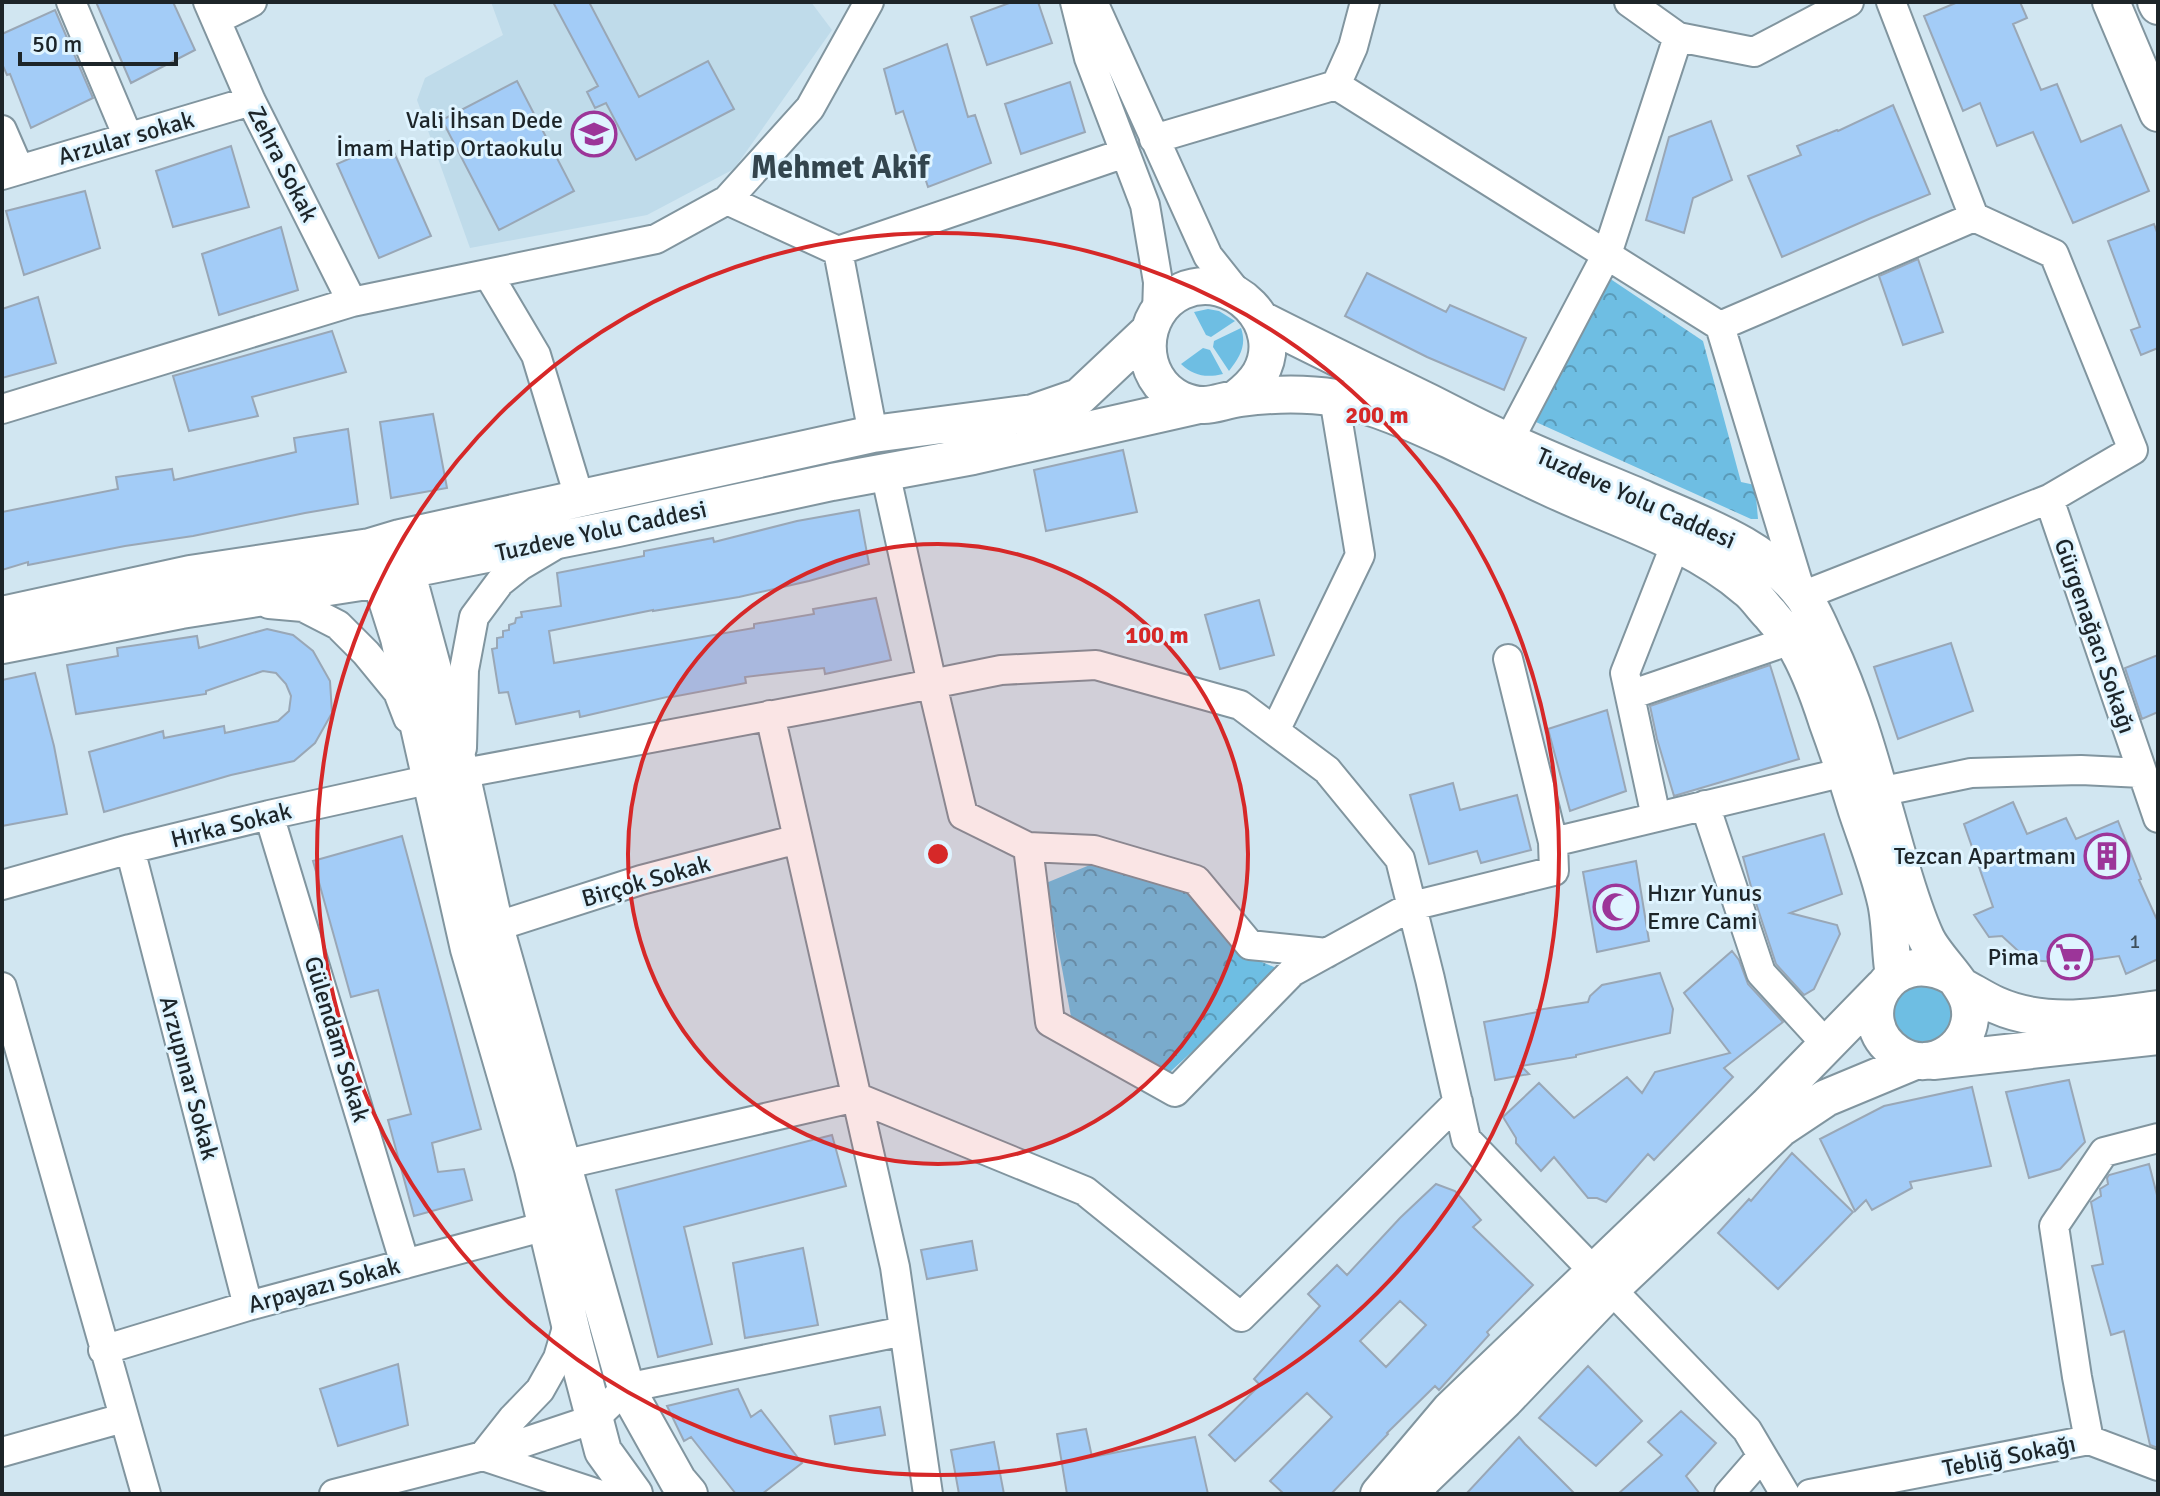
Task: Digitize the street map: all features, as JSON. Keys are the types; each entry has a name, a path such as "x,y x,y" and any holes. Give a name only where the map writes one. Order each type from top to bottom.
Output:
{"main road":[{"path":"2111,2 2158,113"},
{"path":"1210,286 1225,288 1250,308 1267,337 1267,356 1251,387 1237,398 1218,405 1199,405 1180,399 1164,388 1152,371 1147,352 1152,322 1167,301 1194,287 1210,286"},
{"name":"Tuzdeve Yolu Caddesi","path":"1250,308 1508,442 1733,539 1775,567 1802,596 1842,675 1911,899 1927,941 1957,982"},
{"name":"Tuzdeve Yolu Caddesi","path":"2,645 237,601 580,500 873,434 1033,413 1079,397 1152,322"},
{"name":"Tuzdeve Yolu Caddesi","path":"1237,398 1282,395 1334,398 1394,414 1676,543 1714,564 1749,590 1791,640 1812,677 1887,904 1888,982"},
{"name":"Tuzdeve Yolu Caddesi","path":"2,615 190,574 389,558 566,538 973,456 1199,405"},
{"path":"389,558 399,638 495,927 626,1388 678,1481 689,1494"},
{"path":"446,776 469,949 533,1169 603,1451 634,1494"},
{"path":"1411,1494 1505,1400 1602,1280 1888,982 1907,969 1923,966 1938,969 1998,1006 2039,1017 2083,1019 2158,1009"},
{"path":"1888,982 1877,1001 1875,1017 1879,1032 1887,1046 1900,1055 1923,1061 2158,1036"},
{"path":"1379,1494 1450,1410 1781,1128 1826,1098 1873,1077 1946,1055 1959,1046 1971,1017 1969,1001 1957,982"}],"street":[{"path":"71,2 128,137"},
{"path":"212,11 252,2"},
{"path":"1075,2 1089,58 1145,205 1158,282 1152,322"},
{"path":"1093,2 1208,256 1250,308"},
{"path":"1336,85 1353,47 1365,2"},
{"path":"1629,2 1678,37 1754,52 1849,2"},
{"path":"1154,139 1336,85 1720,326 1802,596 2049,499 2133,450 2054,254 1974,217 1891,2"},
{"path":"2,409 346,291 488,274 656,239 727,200 810,108 862,6"},
{"name":"Zehra Sokak","path":"212,11 251,101 346,291"},
{"path":"1508,442 1607,254 1678,37"},
{"name":"Arzular sokak","path":"11,172 251,101"},
{"path":"2,130 11,172"},
{"path":"727,200 838,251 1125,153"},
{"path":"1720,326 1974,217"},
{"path":"838,251 873,434"},
{"path":"488,274 536,355 580,500"},
{"path":"1275,731 1360,555 1334,398"},
{"path":"885,472 963,815 1028,847 1094,850 1196,880 1250,945 1327,953"},
{"name":"Gürgenağacı Sokağı","path":"2049,499 2158,818"},
{"path":"446,776 474,617 500,582 566,538"},
{"path":"1656,817 1625,673 1676,543"},
{"path":"237,601 303,607 338,625 398,692 446,776"},
{"path":"1630,695 1791,640"},
{"path":"1028,847 1050,1022 1175,1092 1292,972 1412,906 1554,871 1553,842 1508,659"},
{"name":"Hırka Sokak","path":"2,885 130,849 446,776 1001,670 1096,665 1240,705 1327,770 1400,859 1466,1139 1747,1430 1785,1494"},
{"path":"770,715 895,1267 928,1494"},
{"path":"1879,792 1971,773 2081,770 2142,773"},
{"path":"1553,842 1845,772"},
{"path":"1705,805 1761,973 1827,1045"},
{"name":"Gülendam Sokak","path":"269,815 405,1264"},
{"name":"Birçok Sokak","path":"495,927 641,880 798,839"},
{"name":"Arzupınar Sokak","path":"130,849 248,1306"},
{"path":"2,987 146,1494"},
{"path":"562,1165 856,1097 1085,1191 1241,1317 1458,1102"},
{"path":"2089,1440 2054,1226 2104,1152 2158,1138"},
{"name":"Arpayazı Sokak","path":"103,1350 248,1306 546,1226"},
{"path":"483,1456 540,1390 558,1358 569,1321"},
{"path":"334,1494 483,1456 594,1419 626,1388 904,1331"},
{"path":"2,1452 123,1418"},
{"name":"Tebliğ Sokağı","path":"1810,1494 2089,1440 2158,1466"},
{"path":"483,1456 598,1494"},
{"path":"1729,1494 1762,1456"}],"shaded area":[{"name":"Vali İhsan Dede İmam Hatip Ortaokulu","path":"491,2 811,2 832,30 734,169 647,215 470,248 417,100 425,78 503,35"}],"green space":[{"path":"1609,278 1703,341 1741,482 1755,485 1758,519 1751,519 1527,418"},
{"path":"1208,309 1219,311 1235,321 1211,337 1206,335 1194,312"},
{"path":"1241,328 1241,351 1229,371 1213,347 1214,341"},
{"path":"1203,348 1210,350 1223,374 1200,375 1181,364"},
{"path":"1102,860 1195,891 1243,954 1281,970 1170,1072 1072,1022 1046,883"},
{"path":"1917,984 1938,988 1947,995 1955,1015 1949,1036 1923,1049 1896,1035 1893,1016 1896,1000"}],"building":[{"path":"96,2 173,2 195,50 131,83"},
{"path":"553,2 589,2 639,97 708,61 734,109 636,160 606,103 595,108 587,92 598,86"},
{"path":"1012,2 1038,2 1052,43 987,65 971,17"},
{"path":"1958,2 2020,2 2027,18 2013,24 2041,90 2057,84 2081,142 2121,125 2149,191 2073,223 2033,132 1997,146 1980,103 1963,111 1924,16"},
{"path":"55,10 93,98 31,128 10,74 7,75 2,64 2,34"},
{"path":"947,44 968,117 975,115 991,163 928,187 903,111 896,114 884,69"},
{"path":"517,81 574,191 499,230 442,120"},
{"path":"1070,82 1085,132 1021,154 1005,104"},
{"path":"1893,105 1930,194 1782,257 1748,176 1801,155 1797,146"},
{"path":"1711,121 1732,180 1693,198 1684,233 1646,220 1669,137"},
{"path":"389,141 431,236 379,258 337,164"},
{"path":"231,146 249,207 173,227 156,171"},
{"path":"85,191 100,248 24,275 6,211"},
{"path":"2154,224 2158,235 2158,348 2141,355 2131,330 2140,327 2108,241"},
{"path":"281,227 298,290 219,315 202,254"},
{"path":"1918,259 1943,332 1903,345 1879,276"},
{"path":"1367,273 1446,312 1450,305 1526,338 1504,390 1427,357 1345,316"},
{"path":"38,297 56,363 2,378 2,309"},
{"path":"332,331 346,372 252,397 258,416 189,431 173,376"},
{"path":"433,414 447,488 391,498 380,422"},
{"path":"348,429 358,504 28,565 28,562 2,570 2,512 118,489 116,477 172,469 174,480 296,452 294,438"},
{"path":"1123,450 1137,512 1046,531 1034,470"},
{"path":"859,510 869,564 739,597 549,631 554,663 754,628 754,624 814,614 813,609 876,598 891,660 825,674 824,668 745,677 746,683 580,717 579,711 516,724 508,692 499,693 492,649 497,648 497,638 503,637 503,631 509,630 509,625 515,623 516,618 522,617 521,612 561,606 557,573 644,556 644,551 713,538 714,542 797,521"},
{"path":"1259,600 1274,655 1220,669 1205,615"},
{"path":"267,629 293,635 313,651 330,681 332,713 315,743 294,761 231,775 104,812 89,752 163,731 164,738 224,726 225,733 278,721 289,711 291,696 276,673 263,671 206,691 206,694 76,714 67,665 118,656 117,648 197,636 199,648"},
{"path":"1951,643 1973,711 1898,739 1874,667"},
{"path":"2158,655 2158,712 2142,719 2125,668"},
{"path":"1770,665 1799,759 1674,796 1650,706"},
{"path":"35,673 67,814 2,826 2,680"},
{"path":"1607,710 1626,791 1570,811 1548,729"},
{"path":"1453,783 1460,810 1517,795 1531,850 1481,863 1477,851 1429,864 1410,795"},
{"path":"2013,802 2027,834 2066,818 2076,839 2118,821 2158,922 2158,959 2126,974 2119,956 2071,963 2028,960 2002,936 1989,937 1974,915 1993,907 1964,824"},
{"path":"1824,834 1842,894 1790,913 1837,925 1840,934 1814,989 1804,995 1776,964 1743,857"},
{"path":"402,836 481,1129 432,1143 438,1172 464,1169 472,1200 414,1216 388,1120 411,1114 378,990 351,997 313,861"},
{"name":"Hızır Yunus Emre Cami","path":"1636,861 1649,941 1597,952 1583,872"},
{"path":"1732,951 1748,984 1783,1022 1724,1068 1733,1077 1654,1160 1648,1154 1606,1202 1588,1198 1554,1157 1541,1171 1516,1143 1503,1117 1539,1083 1574,1118 1627,1077 1642,1093 1655,1072 1730,1053 1684,993"},
{"path":"1660,973 1673,1009 1670,1033 1576,1057 1521,1066 1529,1074 1495,1080 1484,1022 1588,1002 1602,985"},
{"path":"2069,1080 2085,1142 2060,1169 2029,1178 2006,1092"},
{"path":"1972,1087 1991,1166 1910,1182 1912,1188 1872,1210 1866,1200 1855,1211 1820,1139 1884,1106"},
{"path":"832,1135 846,1186 684,1227 712,1344 658,1357 616,1190"},
{"path":"1792,1153 1853,1212 1778,1289 1718,1233 1749,1199 1751,1201"},
{"path":"2149,1164 2158,1199 2158,1448 2150,1445 2124,1331 2111,1335 2092,1266 2103,1264 2091,1202 2101,1196 2100,1189 2108,1184 2109,1175"},
{"path":"1436,1184 1455,1191 1481,1220 1473,1227 1533,1285 1487,1332 1489,1335 1439,1390 1435,1386 1331,1494 1284,1494 1270,1481 1332,1417 1307,1393 1235,1461 1209,1435 1260,1385 1254,1379 1320,1306 1308,1294 1337,1265 1347,1275","holes":["1400,1301 1426,1325 1386,1367 1360,1341"]},
{"path":"972,1241 977,1270 927,1279 921,1250"},
{"path":"803,1248 818,1325 745,1338 733,1263"},
{"path":"398,1364 408,1425 338,1446 320,1389"},
{"path":"1588,1366 1642,1421 1596,1466 1539,1418"},
{"path":"738,1389 751,1417 761,1410 802,1463 762,1494 736,1494 691,1437 684,1441 667,1406"},
{"path":"880,1407 885,1435 835,1444 830,1416"},
{"path":"1681,1411 1716,1443 1686,1476 1700,1494 1618,1494 1662,1455 1648,1442"},
{"path":"1086,1429 1092,1457 1195,1437 1208,1494 1067,1494 1057,1434"},
{"path":"1519,1437 1525,1444 1575,1494 1466,1494"},
{"path":"994,1442 1004,1494 959,1494 951,1450"}],"place":[{"name":"Vali İhsan Dede İmam Hatip Ortaokulu","path":"594,134"},
{"name":"Tezcan Apartmanı","path":"2107,856"},
{"name":"Hızır Yunus Emre Cami","path":"1616,907"},
{"name":"Pima","path":"2070,957"}],"district":[{"name":"Mehmet Akif","path":"840,167"}]}
